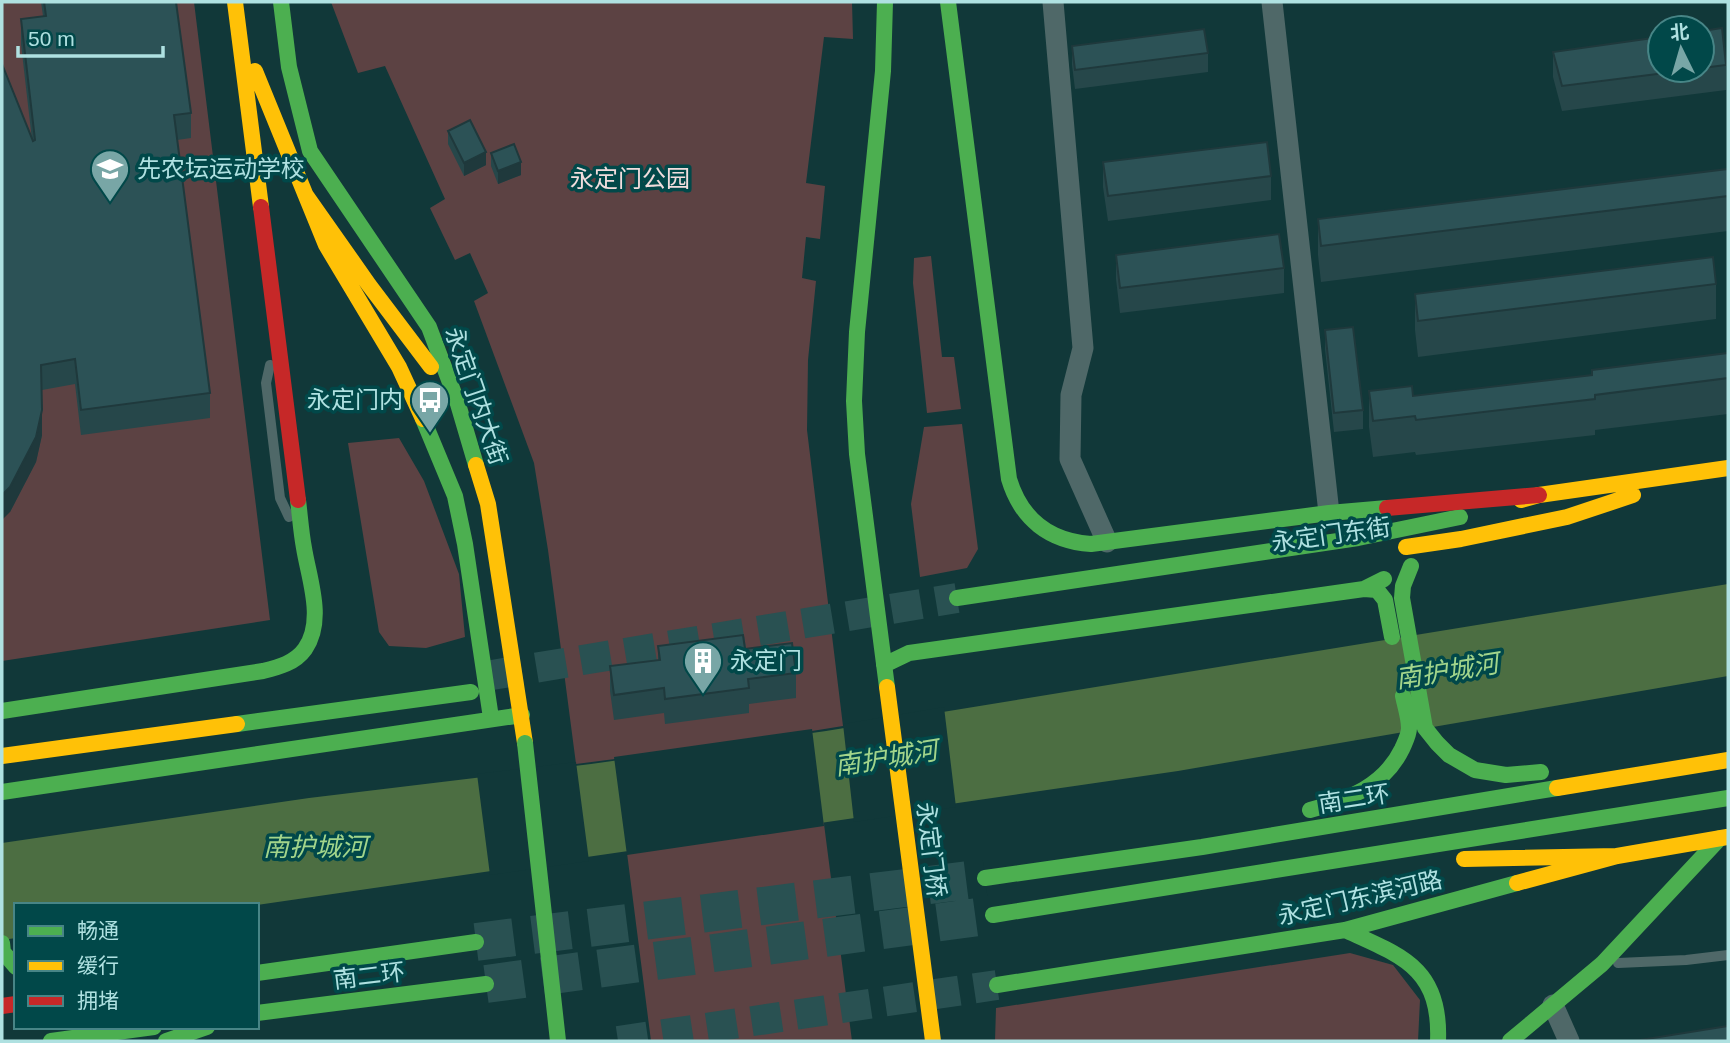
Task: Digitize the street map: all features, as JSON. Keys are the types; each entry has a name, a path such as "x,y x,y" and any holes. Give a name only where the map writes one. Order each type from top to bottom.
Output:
{"main road":[{"path":"2,711 263,671 296,659 309,642 314,626 314,610 235,2"},
{"name":"永定门内大街","path":"281,2 289,67 310,151 429,327 458,404 488,504 522,715"},
{"path":"886,2 883,71 857,332 854,401 857,454 884,665 909,653 1364,589 1377,590 1385,600 1395,652"},
{"path":"948,2 1011,489 1024,513 1049,534 1073,543 1107,542 1329,513 1539,495"},
{"path":"883,71 901,19"},
{"path":"240,35 326,245 399,367 430,434 454,496 465,544 491,718"},
{"path":"305,194 458,404"},
{"name":"永定门东街","path":"1362,553 958,605 1358,538 1460,517 1539,495 1728,468"},
{"name":"永定门东街","path":"1387,550 1567,517 1702,471"},
{"path":"1364,589 1437,555 1461,538"},
{"path":"1411,566 1403,586 1402,598 1425,728 1438,747 1469,768 1503,776 1557,769"},
{"name":"永定门桥","path":"884,665 933,1041"},
{"path":"1290,815 1354,797 1377,783 1391,769 1401,754 1409,731 1399,678"},
{"path":"2,744 470,685 2,757"},
{"path":"2,792 522,715 558,1041"},
{"name":"南二环","path":"985,877 1202,847 1728,760"},
{"path":"1618,762 1706,764"},
{"path":"993,915 1728,798"},
{"path":"1202,847 1266,820"},
{"path":"1510,1041 1602,964 1724,837"},
{"name":"永定门东滨河路","path":"997,985 1346,930 1617,856 1724,837"},
{"path":"1322,861 1617,856"},
{"path":"1346,930 1390,951 1420,971 1433,1000 1438,1041"},
{"name":"南二环","path":"259,973 476,942"},
{"path":"2,948 14,964"},
{"name":"南二环","path":"259,1013 486,984"},
{"path":"51,1041 140,1029"},
{"path":"166,1041 201,1029"}],"street":[{"path":"1053,2 1083,348 1071,395 1070,458 1107,542"},
{"path":"1272,2 1329,513"},
{"path":"1553,1004 1569,1041"}],"lane":[{"path":"1602,964 1728,955"}],"green space":[{"name":"先农坛运动学校","path":"2,2 194,2 270,620 2,661"},
{"name":"永定门公园","path":"331,2 852,2 853,39 824,37 806,183 825,186 820,239 806,237 802,278 816,281 808,360 807,430 843,726 812,731 852,1041 651,1041 615,759 576,764 534,463 474,301 488,293 470,253 455,260 430,208 445,199 385,66 358,73"},
{"path":"931,256 942,357 954,357 961,409 927,413 913,283 914,258"},
{"path":"962,424 978,549 967,568 920,577 911,504 924,427"},
{"path":"399,438 424,481 459,574 465,637 426,648 389,646 379,632 348,443"},
{"path":"1350,953 1393,965 1420,1000 1418,1041 995,1041 996,1008"}],"water":[{"name":"南护城河","path":"1728,584 1728,676 1178,771 259,905 14,903 14,938 2,940 2,843 309,798 591,764 826,731"}],"pier":[{"path":"944,707 956,807 854,822 843,724"},
{"path":"812,729 824,826 627,855 614,757"},
{"path":"576,762 589,861 490,875 477,774"}],"building":[{"path":"44,2 176,2 191,113 174,115 210,393 81,410 75,359 41,365 42,410 36,437 10,487 2,495 2,64 33,141 21,19 46,16"},
{"path":"1722,28 1726,65 1716,66 1716,29"},
{"path":"1204,29 1208,53 1075,70 1072,46"},
{"path":"1646,39 1646,75 1562,86 1553,52"},
{"path":"470,120 486,152 464,163 448,131"},
{"path":"1267,142 1271,176 1108,196 1103,162"},
{"path":"514,144 521,162 498,171 491,153"},
{"path":"1728,169 1728,196 1321,246 1318,219"},
{"path":"1279,234 1284,268 1120,288 1116,255"},
{"path":"1713,257 1716,284 1418,321 1415,294"},
{"path":"1353,327 1363,410 1334,413 1325,330"},
{"path":"1728,353 1728,378 1595,395 1595,399 1416,420 1415,416 1373,421 1369,391 1412,386 1413,396 1592,375 1592,370"},
{"path":"743,635 745,649 792,643 796,673 748,679 749,688 665,699 664,688 614,695 610,666 660,660 658,646"},
{"path":"1728,1026 1728,1041 1634,1041"}],"tunnel":[{"path":"492,675 957,598"},
{"path":"476,942 985,878"},
{"path":"486,984 993,915"},
{"path":"618,1041 997,985"}],"traffic: fast":[{"path":"281,2 289,67 310,151 429,327 458,404 476,465"},
{"path":"885,2 883,71 857,332 854,401 857,454 887,687"},
{"path":"948,2 1009,479 1021,506 1029,516 1050,533 1091,544 1387,508"},
{"path":"423,419 455,496 465,544 491,718"},
{"path":"2,711 263,671 292,661 305,649 311,638 315,612 298,500"},
{"path":"957,598 1358,538 1460,517"},
{"path":"1411,566 1403,586 1402,598 1425,728 1449,755 1475,770 1506,775 1541,772"},
{"path":"884,665 909,653 1364,589 1384,579"},
{"path":"1364,589 1377,590 1385,600 1392,637"},
{"path":"237,724 471,692"},
{"path":"1310,810 1364,790 1394,762 1409,731 1403,696"},
{"path":"2,792 522,715"},
{"path":"525,743 558,1041"},
{"path":"985,878 1202,847 1557,788"},
{"path":"993,915 1728,798"},
{"path":"1510,1041 1602,964 1720,838"},
{"path":"997,985 1345,930 1517,883"},
{"path":"1345,930 1400,957 1425,981 1433,997 1438,1041"},
{"path":"259,973 476,942"},
{"path":"2,943 3,952 14,965"},
{"path":"259,1013 486,984"},
{"path":"51,1041 139,1029"},
{"path":"166,1041 201,1029"}],"traffic: slow":[{"path":"235,2 261,207"},
{"path":"255,71 326,245 399,367 423,419"},
{"path":"305,194 431,367"},
{"path":"476,465 488,504 525,743"},
{"path":"1521,500 1539,495 1728,468"},
{"path":"1406,547 1461,539 1567,517 1633,495"},
{"path":"887,687 933,1041"},
{"path":"2,756 237,724"},
{"path":"1557,788 1728,760"},
{"path":"1517,883 1617,856 1727,837"},
{"path":"1464,859 1617,856"}],"traffic: jam":[{"path":"261,207 298,500"},
{"path":"1387,508 1539,495"},
{"path":"2,1006 14,1004"}],"place":[{"name":"先农坛运动学校","path":"110,203"},
{"name":"永定门内","path":"430,434"},
{"name":"永定门","path":"703,695"}]}
